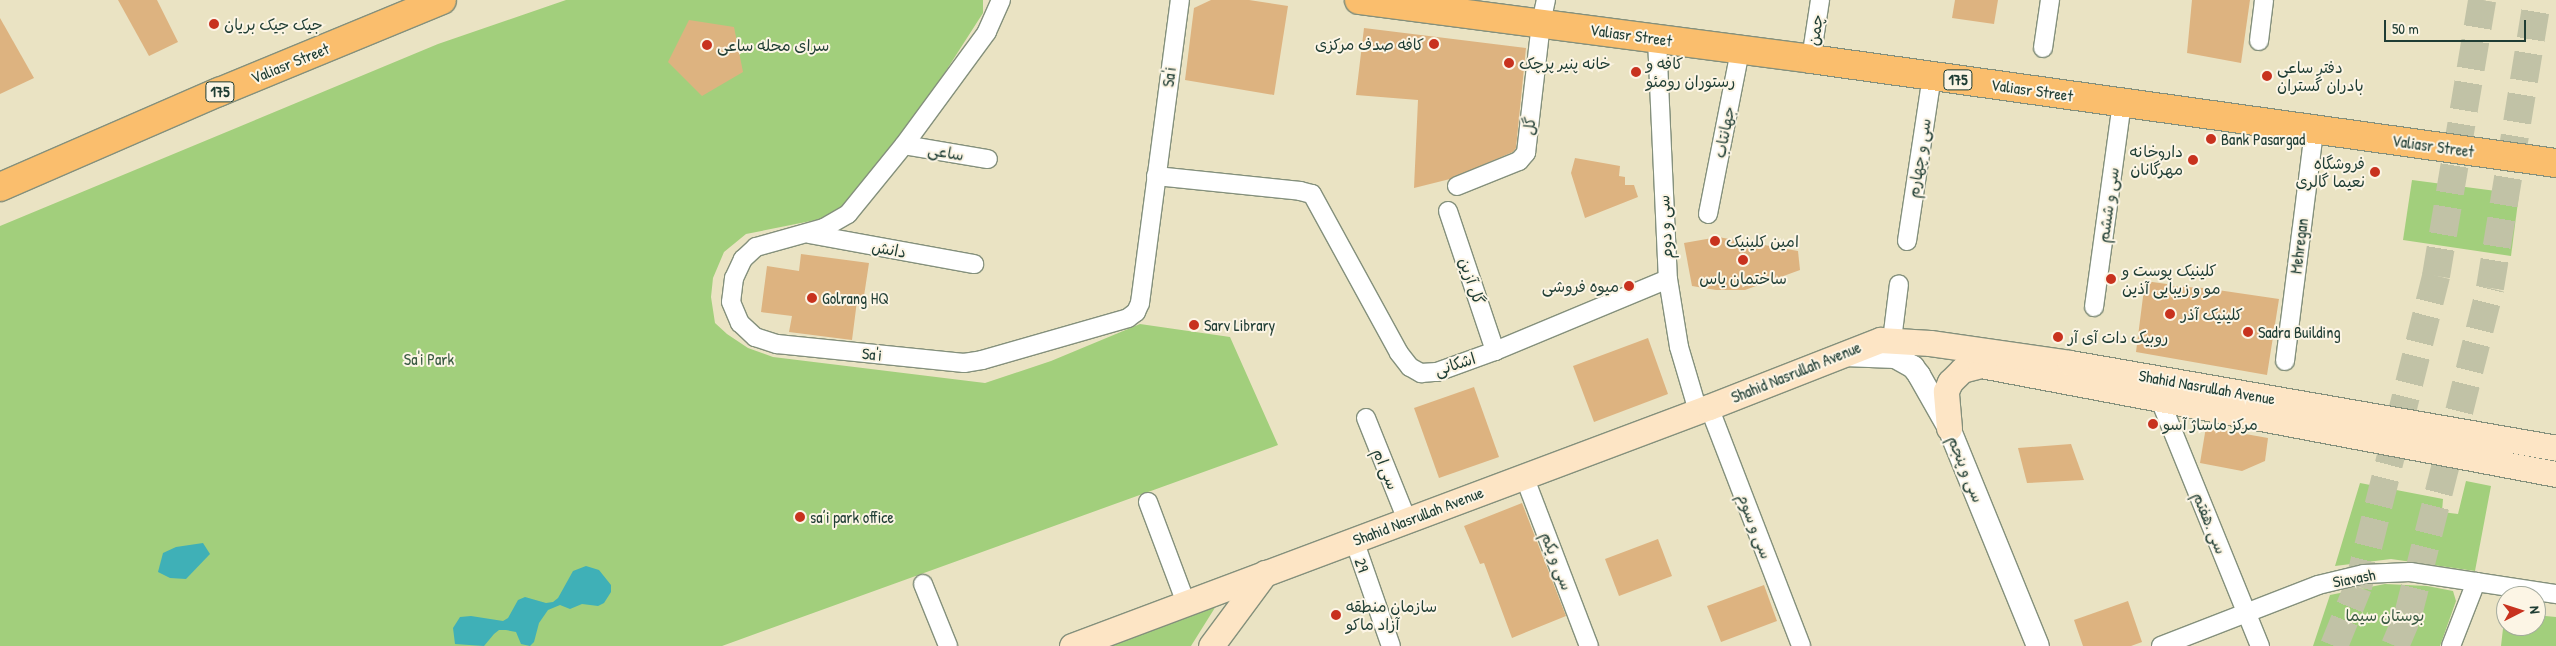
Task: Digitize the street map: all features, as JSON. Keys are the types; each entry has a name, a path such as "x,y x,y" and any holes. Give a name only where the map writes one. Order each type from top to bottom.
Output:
{"main road":[{"name":"Valiasr Street","path":"0,187 219,92 442,0"},
{"name":"Valiasr Street","path":"1359,0 1544,11 1657,39 2556,163"},
{"name":"Shahid Nasrullah Avenue","path":"1072,646 1704,409 1872,341 1892,340 2070,363 2556,448"},
{"name":"Shahid Nasrullah Avenue","path":"1949,428 1946,391 1950,382 1962,370 1981,365 2556,474"},
{"path":"1211,646 1266,573"}],"street":[{"name":"Sa'i","path":"1001,0 987,32 904,144 848,214 824,228 756,247 743,258 734,278 731,302 740,323 755,337 778,344 964,363 982,360 1128,318 1136,312 1140,303 1180,0"},
{"name":"چمن","path":"1811,59 1820,0"},
{"path":"2043,48 2050,0"},
{"path":"2259,41 2264,0"},
{"name":"گل","path":"1457,186 1519,161 1526,153 1544,11"},
{"name":"سی و دوم","path":"1657,39 1668,278 1679,347 1704,409"},
{"name":"جهانتاب","path":"1708,214 1740,51"},
{"name":"سی و چهارم","path":"1906,241 1932,76"},
{"name":"سی و ششم","path":"2094,307 2122,103"},
{"name":"Mehregan","path":"2285,361 2314,130"},
{"name":"ساعی","path":"904,144 988,159"},
{"name":"اشکانی","path":"1156,176 1300,191 1312,194 1399,354 1410,367 1422,373 1430,373 1495,351 1668,278"},
{"name":"گل آزین","path":"1448,211 1495,351"},
{"name":"دانش","path":"804,234 974,264"},
{"path":"1892,340 1899,284"},
{"name":"سی و پنجم","path":"1840,355 1895,357 1904,361 1919,375 1949,428 2035,644"},
{"name":"سی .هفتم","path":"2160,400 2260,646"},
{"name":"سی و سوم","path":"1704,409 1801,646"},
{"name":"سی ام","path":"1366,418 1407,520"},
{"name":"سی و یکم","path":"1524,476 1589,646"},
{"path":"1148,502 1186,603"},
{"name":"29","path":"1354,540 1391,646"},
{"name":"Siavash","path":"2161,646 2246,612 2344,577 2397,572 2437,576 2556,594"},
{"path":"2451,646 2476,582"},
{"path":"923,584 948,646"}],"green space":[{"name":"Sa'i Park","path":"566,0 983,0 983,13 899,144 836,216 746,234 724,252 713,278 711,297 715,323 727,334 748,348 773,357 985,383 1051,361 1140,324 1230,337 1278,445 722,646 0,646 0,226 438,44"},
{"path":"2412,180 2519,194 2511,256 2403,240"},
{"path":"2466,481 2491,486 2475,571 2391,559 2335,566 2360,483 2443,499 2442,512 2458,514"},
{"name":"بوستان سیما","path":"2385,584 2427,586 2453,591 2456,601 2440,646 2313,646 2330,595"},
{"path":"1221,598 1191,646 1095,646"},
{"path":"2546,616 2556,617 2556,646 2501,646 2502,636 2546,636"}],"water":[{"path":"203,543 210,554 186,579 170,578 158,572 163,553 176,547"},
{"path":"586,566 599,570 611,585 611,592 604,603 598,606 582,604 570,609 560,605 548,610 539,623 534,642 530,646 521,644 516,632 506,630 499,630 484,646 455,644 453,628 460,617 471,616 503,621 508,618 518,600 525,597 546,603 553,602 558,598 573,571"}],"building":[{"path":"118,0 157,0 178,42 149,56"},
{"path":"1211,0 1249,0 1288,6 1274,95 1185,80 1194,8"},
{"path":"1955,0 1998,0 1994,24 1952,18"},
{"path":"2192,0 2250,0 2241,63 2187,53"},
{"path":"0,18 34,78 0,94"},
{"name":"سرای محله ساعی","path":"689,20 734,27 743,72 702,96 668,62"},
{"path":"1364,28 1526,48 1516,148 1513,152 1450,179 1414,188 1418,100 1356,95"},
{"path":"1575,158 1620,166 1619,176 1625,177 1625,185 1634,185 1638,197 1585,218 1571,173"},
{"name":"ساختمان یاس","path":"1718,237 1798,251 1800,270 1745,290 1716,290 1692,286 1684,243"},
{"name":"Golrang HQ","path":"801,254 869,263 864,296 857,301 852,340 789,332 792,316 761,312 767,266 799,271"},
{"path":"2145,281 2167,284 2167,286 2204,288 2279,299 2267,375 2136,352"},
{"path":"1648,338 1668,394 1594,422 1573,366"},
{"path":"1474,387 1499,457 1439,478 1414,408"},
{"path":"2206,427 2268,438 2265,461 2242,471 2200,463"},
{"path":"2071,444 2084,480 2027,483 2018,448"},
{"path":"1522,503 1566,616 1512,638 1484,563 1480,564 1464,526"},
{"path":"1658,539 1672,576 1619,596 1605,559"},
{"path":"1764,585 1777,621 1721,642 1707,606"},
{"path":"2128,601 2142,642 2131,646 2083,646 2074,620"}],"tunnel":[{"path":"2334,646 2358,587 2436,276 2482,0"},
{"path":"2395,646 2408,615 2490,288 2537,0"}],"place":[{"name":"جیک جیک بریان","path":"214,24"},
{"name":"کافه صدف مرکزی","path":"1434,44"},
{"name":"سرای محله ساعی","path":"707,45"},
{"name":"خانه پنیر پرچک","path":"1509,63"},
{"name":"کافه و رستوران رومئو","path":"1636,72"},
{"name":"دفتر ساعی بادران گستران","path":"2267,76"},
{"name":"Bank Pasargad","path":"2211,139"},
{"name":"داروخانه مهرگانان","path":"2193,160"},
{"name":"فروشگاه نعیما گالری","path":"2375,172"},
{"name":"امین کلینیک","path":"1715,241"},
{"name":"ساختمان یاس","path":"1743,260"},
{"name":"کلینیک پوست و مو و زیبایی آذین","path":"2111,279"},
{"name":"میوه فروشی","path":"1629,286"},
{"name":"Golrang HQ","path":"812,298"},
{"name":"کلینیک آذر","path":"2170,314"},
{"name":"Sarv Library","path":"1194,325"},
{"name":"Sadra Building","path":"2248,332"},
{"name":"روبیک دات آی آر","path":"2058,337"},
{"name":"مرکز ماساژ آسو","path":"2153,424"},
{"name":"sa’i park office","path":"800,517"},
{"name":"سازمان منطقه آزاد ماکو","path":"1336,615"}]}
